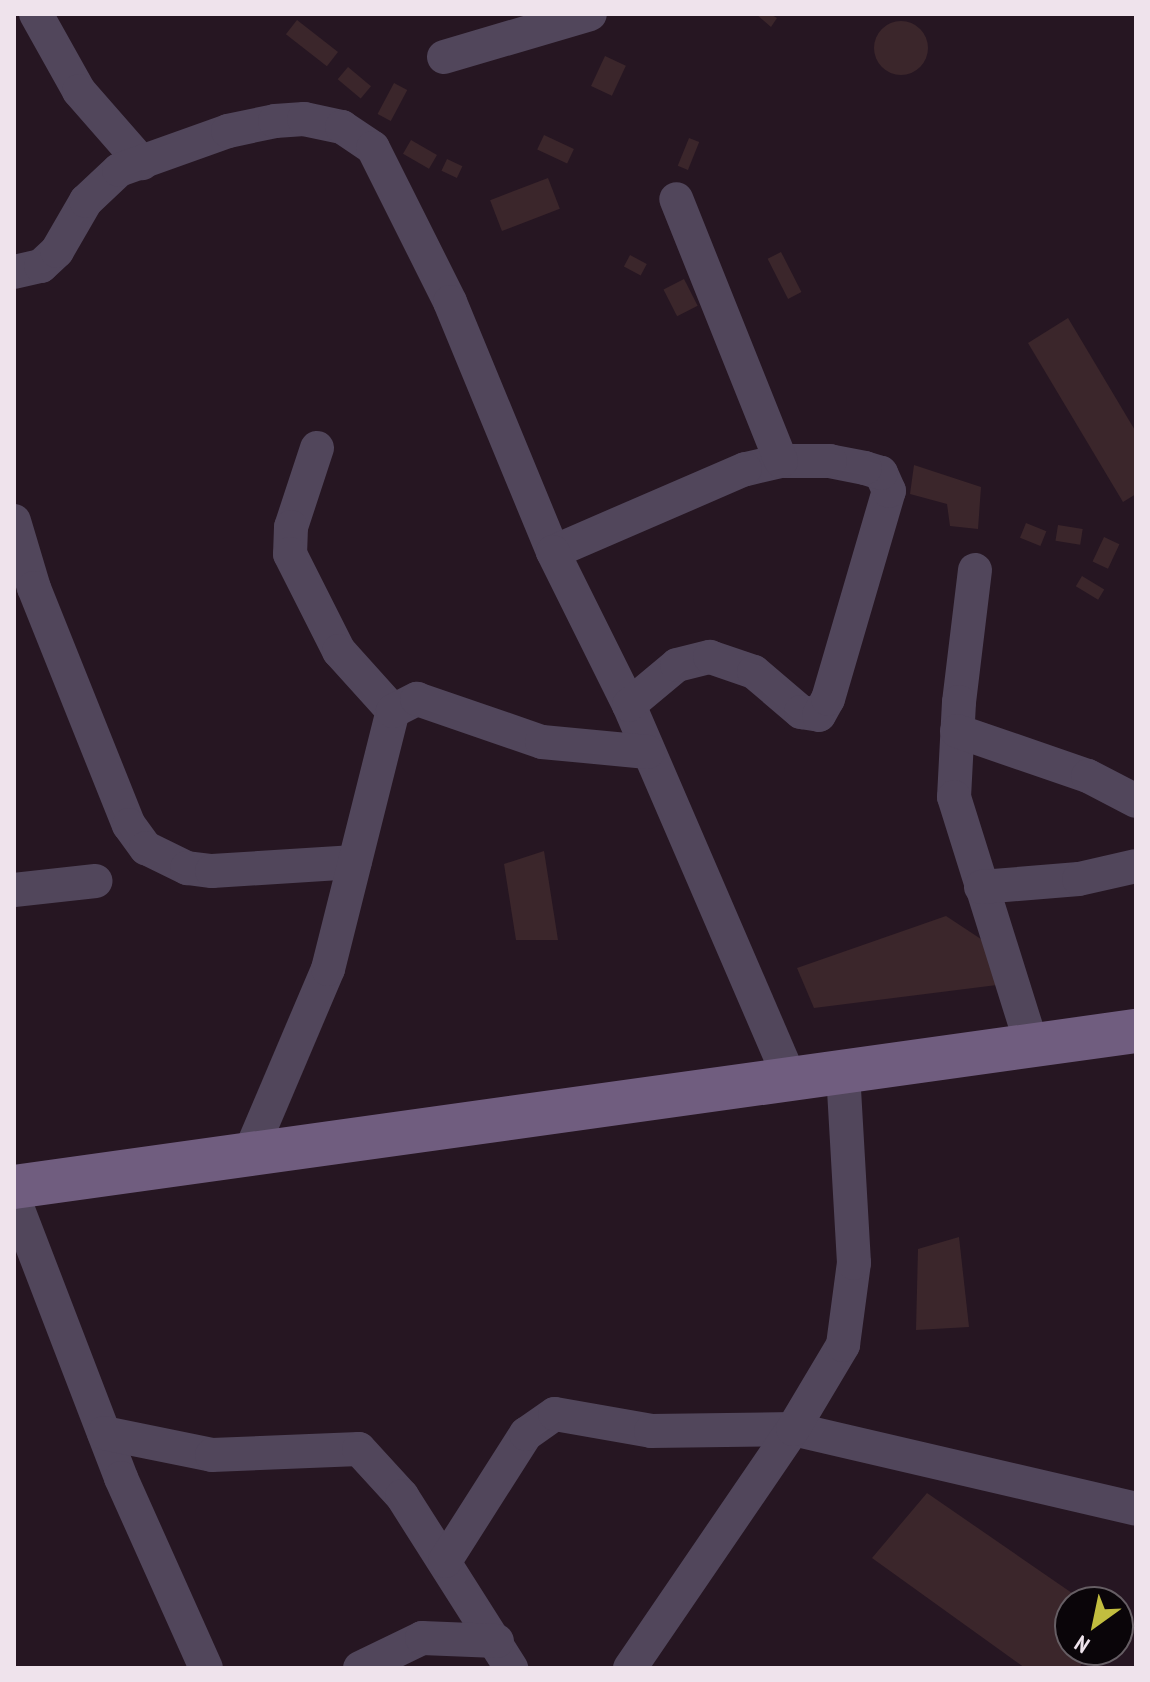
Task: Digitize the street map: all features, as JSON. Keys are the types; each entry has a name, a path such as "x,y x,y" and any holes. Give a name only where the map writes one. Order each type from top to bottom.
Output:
{"street":[{"path":"36,14 79,91 142,163"},
{"path":"444,57 590,14"},
{"path":"17,282 57,251 100,183 142,163 228,131 275,121 327,122 373,148 450,302 553,552 629,705 791,1081"},
{"path":"676,199 781,461"},
{"path":"317,448 291,527 290,554 339,651 393,711"},
{"path":"553,552 745,469 781,461 830,461 881,473 887,481 889,491 824,710 812,716 801,712 754,672 710,657 677,665 629,705"},
{"path":"14,521 34,588 129,825 146,848 187,868 212,871 355,862"},
{"path":"975,570 957,731 954,797 1031,1043"},
{"path":"249,1155 328,969 393,711 417,699 542,742 648,752"},
{"path":"957,731 1088,776 1136,801"},
{"path":"981,887 1079,879 1136,866"},
{"path":"14,890 96,881"},
{"path":"14,1187 843,1075 1031,1043 1136,1031"},
{"path":"630,1668 793,1429 843,1345 854,1263 843,1075"},
{"path":"14,1199 104,1433 206,1668"},
{"path":"445,1561 526,1434 555,1414 651,1431 793,1429 1136,1509"},
{"path":"104,1433 212,1455 359,1449 402,1496 504,1655"},
{"path":"360,1668 422,1638 504,1655"}],"building":[{"path":"756,14 770,14 777,18 771,27"},
{"path":"297,20 338,52 327,66 286,34"},
{"path":"901,21 920,29 928,48 920,67 901,75 882,67 874,48 882,29"},
{"path":"605,56 626,66 612,96 591,86"},
{"path":"348,67 371,86 361,99 338,79"},
{"path":"394,83 407,90 391,121 378,114"},
{"path":"544,135 574,149 567,163 537,150"},
{"path":"689,138 699,142 688,170 678,166"},
{"path":"411,140 437,155 429,169 403,154"},
{"path":"447,159 462,166 457,178 442,171"},
{"path":"548,178 560,209 502,231 490,200"},
{"path":"781,252 801,292 788,299 768,259"},
{"path":"630,255 647,264 641,275 624,266"},
{"path":"684,279 698,306 677,316 664,289"},
{"path":"1068,318 1136,432 1136,494 1123,502 1028,343"},
{"path":"914,465 981,487 978,529 950,526 947,504 910,494"},
{"path":"1026,523 1046,531 1040,546 1020,538"},
{"path":"1058,525 1083,529 1080,545 1055,541"},
{"path":"1104,537 1119,544 1108,569 1093,561"},
{"path":"1082,576 1104,589 1098,600 1076,586"},
{"path":"544,851 558,940 516,940 504,864"},
{"path":"946,916 990,945 997,985 814,1008 797,968"},
{"path":"959,1237 969,1327 916,1330 918,1249"},
{"path":"927,1493 1062,1586 1054,1586 1054,1666 1080,1666 1025,1668 872,1558"}]}
